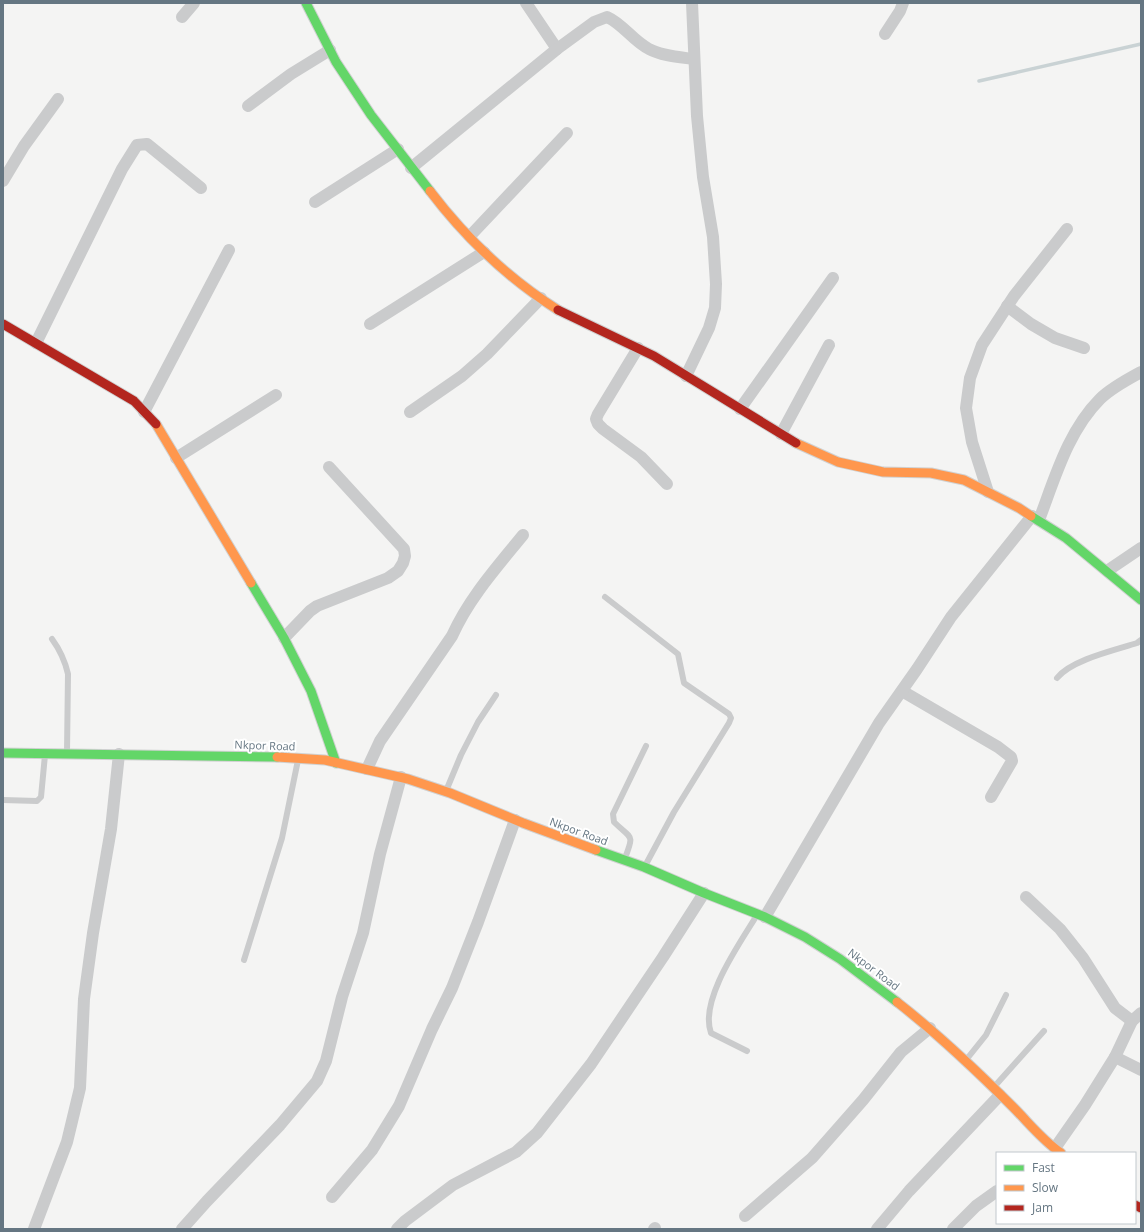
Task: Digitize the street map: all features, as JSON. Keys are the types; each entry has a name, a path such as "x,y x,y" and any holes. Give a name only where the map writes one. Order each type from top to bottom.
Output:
{"street":[{"path":"182,17 194,3"},
{"path":"306,3 336,62 371,115 411,168 438,202 484,252 526,289 558,310 654,356 799,445 838,462 883,472 931,473 964,480 1020,508 1066,538 1141,600"},
{"path":"526,3 557,49"},
{"path":"686,376 709,328 715,308 716,284 713,237 703,177 697,116 692,3"},
{"path":"885,34 903,3"},
{"path":"411,168 557,49 594,22 607,17 615,20 630,35 649,49 672,56 694,59"},
{"path":"248,106 291,74 330,50"},
{"path":"3,181 24,146 58,99"},
{"path":"470,236 567,133"},
{"path":"36,343 122,169 137,145 147,144 201,188"},
{"path":"315,202 398,150"},
{"path":"988,492 972,442 966,408 970,378 982,345 1007,306 1067,229"},
{"path":"144,412 229,250"},
{"path":"370,324 484,252"},
{"path":"740,409 832,278"},
{"path":"410,412 462,376 477,363 541,298"},
{"path":"1007,306 1031,324 1055,338 1084,348"},
{"path":"3,324 134,401 156,424 284,638 311,691 336,762"},
{"path":"781,434 828,345"},
{"path":"638,348 596,419 598,424 603,429 641,457 667,484"},
{"path":"762,915 879,723 951,617 1035,518 1079,425 1101,398 1141,372"},
{"path":"176,458 276,395"},
{"path":"284,638 310,611 317,606 388,578 404,563 404,549 329,467"},
{"path":"367,769 380,741 452,636 467,608 485,582 523,535"},
{"path":"1107,571 1141,548"},
{"path":"902,691 998,747 1011,757 1012,761 991,797"},
{"name":"Nkpor Road","path":"3,753 271,757 325,760 401,777 446,792 515,820 644,867 704,893 762,915 805,937 840,959 878,986 930,1028 997,1092 1052,1150"},
{"path":"34,1229 67,1142 80,1088 84,999 94,926 111,829 119,754"},
{"path":"182,1229 280,1126 317,1080 320,1074 326,1061 342,997 363,933 380,854 401,777"},
{"path":"332,1196 372,1150 399,1106 432,1029 452,988 515,820"},
{"path":"397,1229 453,1185 516,1152 537,1133 592,1064 664,957 704,893"},
{"path":"1026,897 1060,929 1083,958 1115,1008 1136,1017 1115,1057 1085,1106 1052,1150"},
{"path":"746,1216 812,1158 863,1100 901,1052 930,1028"},
{"path":"1115,1057 1141,1070"},
{"path":"878,1229 909,1191 997,1092"},
{"path":"953,1229 976,1206 996,1192"}],"lane":[{"path":"605,597 678,654 684,683 729,714 731,718 730,722 674,812 644,867"},
{"path":"52,639 62,657 68,674 68,754"},
{"path":"1057,678 1061,673 1073,665 1137,643 1141,640"},
{"path":"446,792 461,755 478,722 496,695"},
{"path":"624,860 631,843 630,838 614,822 614,814 646,746"},
{"path":"3,800 37,801 40,799 46,754"},
{"path":"244,960 282,838 299,758"},
{"path":"747,1051 711,1032 708,1020 716,984 727,965 762,915"},
{"path":"965,1061 986,1035 1006,995"},
{"path":"997,1092 1044,1031"}],"waterway":[{"path":"979,81 1141,44"}],"traffic: fast":[{"path":"306,3 336,62 371,115 430,191"},
{"path":"1031,516 1066,538 1141,600"},
{"path":"251,583 284,638 311,691 336,763"},
{"path":"3,753 277,757"},
{"path":"596,850 644,867 765,917 805,937 840,959 897,1002"}],"traffic: slow":[{"path":"430,191 458,225 505,271 522,285 558,310"},
{"path":"156,424 251,583"},
{"path":"796,443 838,462 883,472 931,473 964,480 1019,508 1031,516"},
{"path":"277,757 325,760 408,779 450,793 523,823 596,850"},
{"path":"897,1002 956,1053 999,1093 1042,1137 1060,1152"}],"traffic: jam":[{"path":"558,310 654,356 796,443"},
{"path":"3,324 134,401 156,424"},
{"path":"1136,1206 1141,1208"}]}
